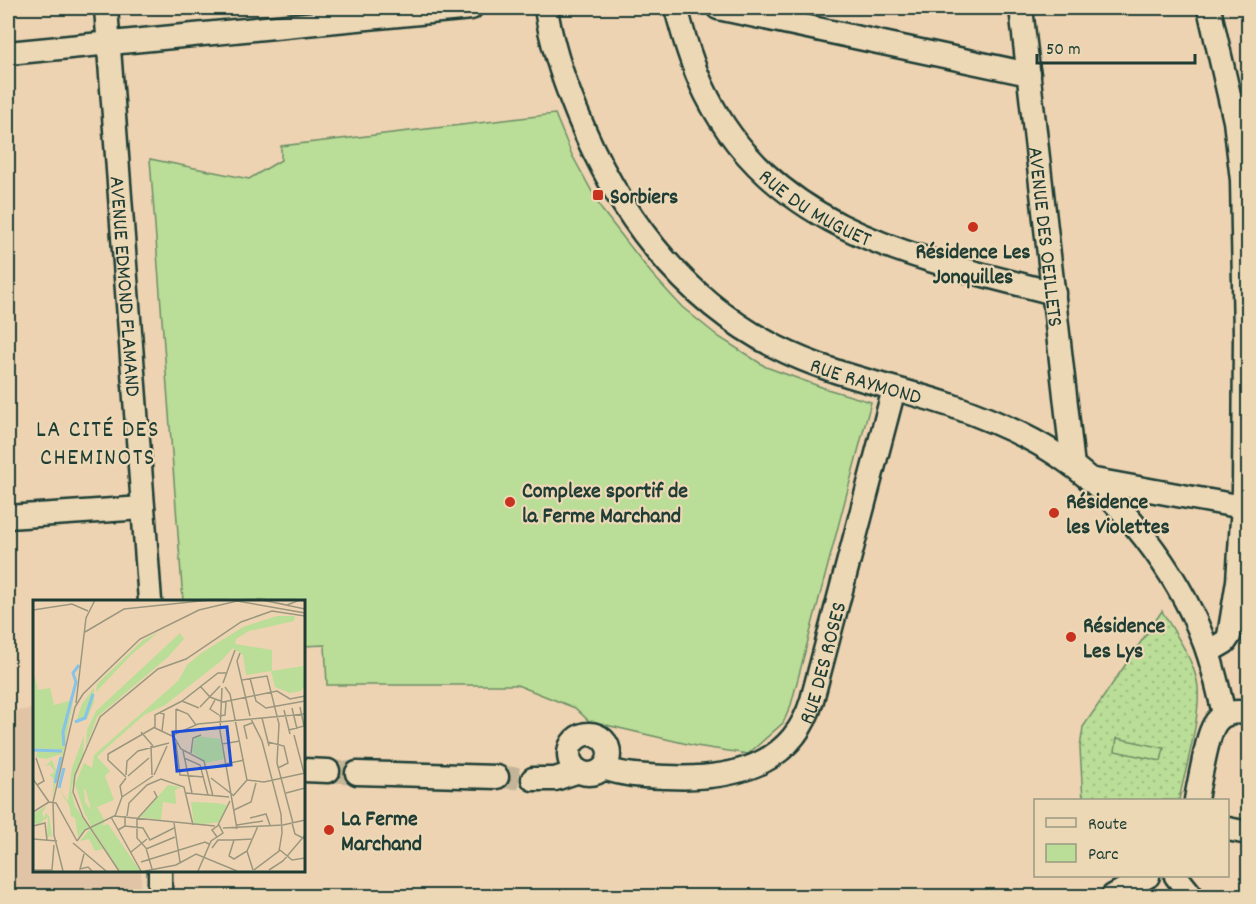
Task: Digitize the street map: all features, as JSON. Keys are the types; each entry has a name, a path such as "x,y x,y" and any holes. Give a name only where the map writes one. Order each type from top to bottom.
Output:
{"street":[{"name":"AVENUE EDMOND FLAMAND","path":"105,8 150,600"},
{"path":"8,53 471,8"},
{"name":"RUE RAYMOND","path":"546,8 562,75 597,160 623,205 664,259 713,307 759,338 820,367 936,400 990,421 1041,445 1081,473 1120,510 1154,550 1188,607 1208,652 1224,714"},
{"name":"RUE DU MUGUET","path":"676,8 693,65 717,115 750,161 784,191 832,222 873,240 952,267 1054,293"},
{"path":"718,8 1029,74"},
{"name":"AVENUE DES OEILLETS","path":"1021,8 1054,293 1081,473"},
{"path":"1208,652 1225,642 1230,629 1239,572 1243,507 1245,335 1241,163 1235,121 1209,8"},
{"name":"RUE DES ROSES","path":"533,779 555,779 579,771 592,774 604,768 630,776 700,778 725,776 747,769 766,759 801,728 812,700 894,389"},
{"path":"1081,473 1243,507"},
{"path":"8,517 143,508"},
{"path":"1196,799 1209,735 1214,724 1224,714 1248,713"},
{"path":"579,771 572,764 570,750 575,741 586,735 597,736 607,745 609,759 604,768"},
{"path":"304,771 328,771"},
{"path":"357,773 497,777"},
{"path":"1229,829 1248,833"},
{"path":"160,871 160,897"},
{"path":"1113,897 1146,877"},
{"path":"1177,877 1192,897"}],"shaded area":[{"path":"33,709 33,871 141,871 141,896 8,896 8,712"}],"green space":[{"name":"Complexe sportif de la Ferme Marchand","path":"555,114 572,155 602,210 651,273 682,307 719,337 766,367 871,402 791,705 783,723 748,754 696,746 589,721 575,708 517,685 327,685 325,645 304,646 304,600 183,600 150,159 249,179 281,160 281,146"},
{"path":"1162,611 1190,660 1198,689 1196,720 1179,799 1083,799 1080,748 1083,727"},
{"path":"1117,738 1164,748 1161,761 1115,751"}],"tunnel":[{"path":"328,771 357,773"},
{"path":"497,777 533,779"}],"place":[{"name":"Sorbiers","path":"598,195"},
{"name":"Résidence Les Jonquilles","path":"973,227"},
{"name":"Complexe sportif de la Ferme Marchand","path":"510,502"},
{"name":"Résidence les Violettes","path":"1054,513"},
{"name":"Résidence Les Lys","path":"1071,637"},
{"name":"La Ferme Marchand","path":"329,830"}],"district":[{"name":"LA CITÉ DES CHEMINOTS","path":"98,442"}]}
